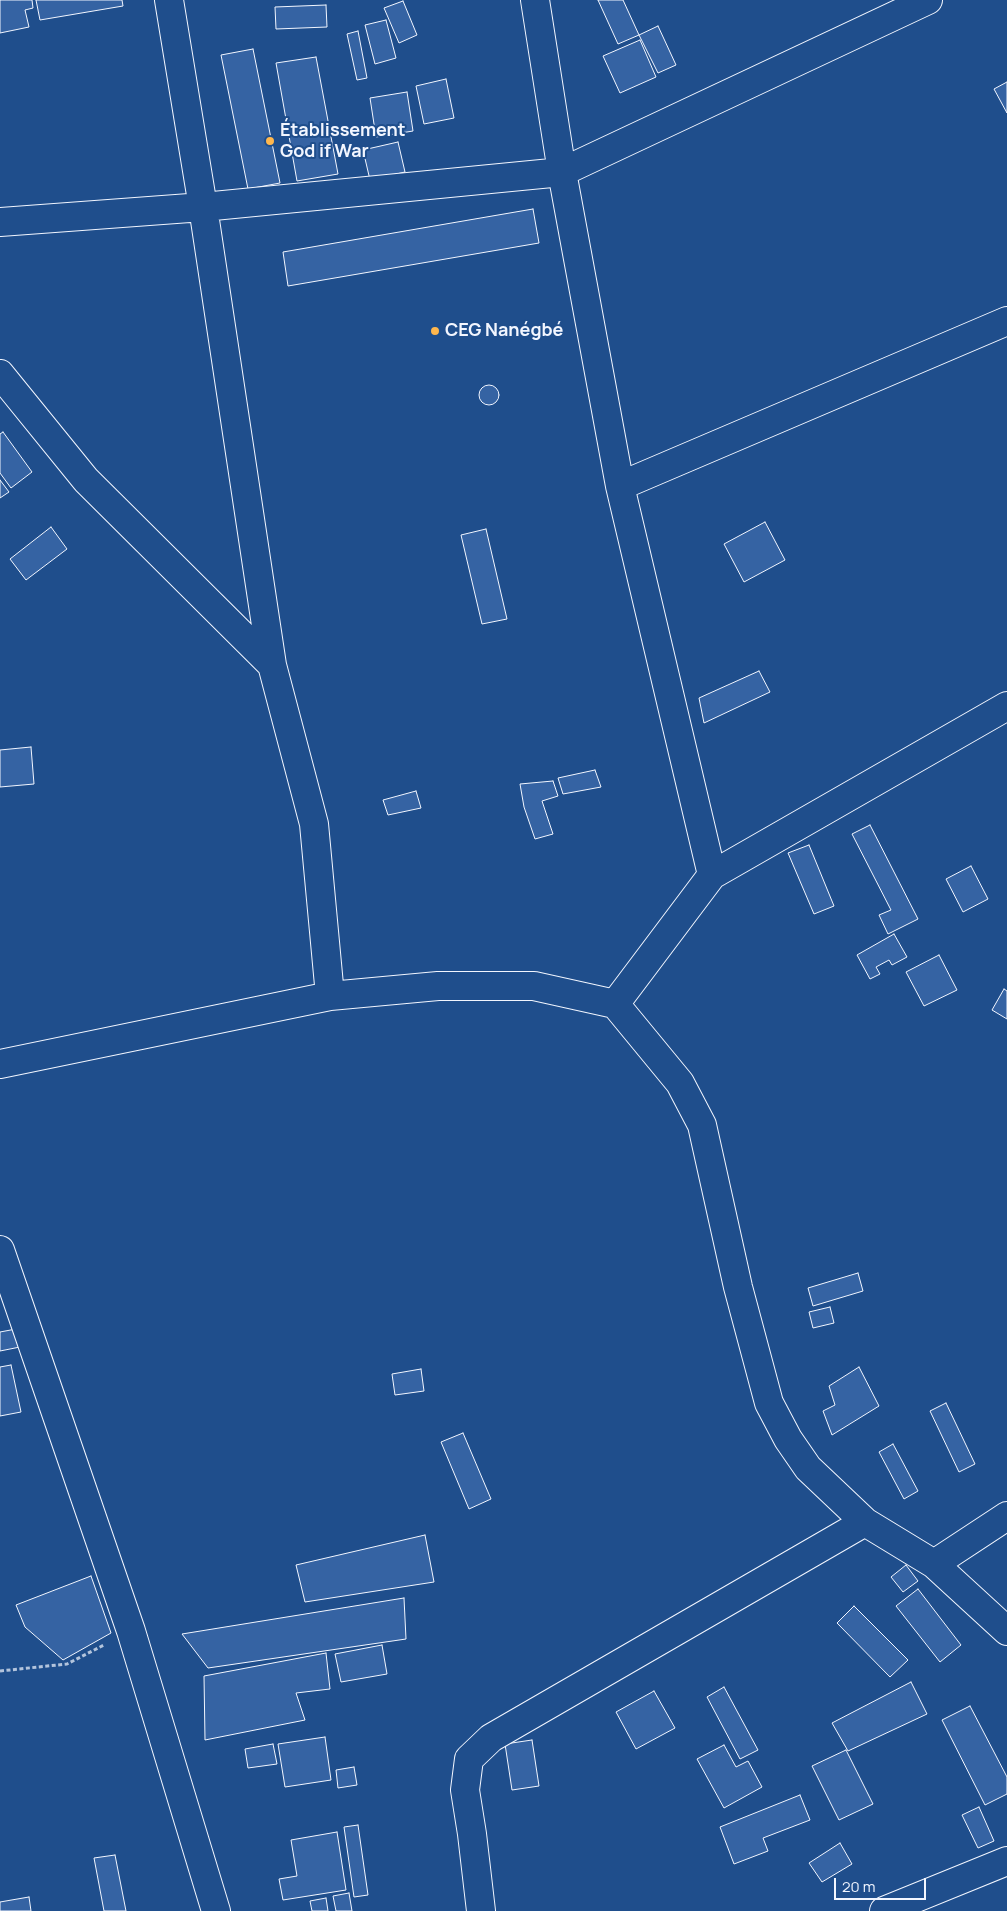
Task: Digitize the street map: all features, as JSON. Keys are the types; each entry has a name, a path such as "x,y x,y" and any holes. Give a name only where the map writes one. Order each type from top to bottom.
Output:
{"street":[{"path":"169,0 203,207 272,665 314,824 330,996"},
{"path":"535,0 562,172 620,486 712,875"},
{"path":"0,222 203,207 562,172 928,0"},
{"path":"620,486 1007,321"},
{"path":"0,374 86,480 272,665"},
{"path":"615,1004 712,875 1007,706"},
{"path":"0,1064 330,996 438,986 534,986 615,1004 680,1082 702,1125 738,1287 769,1402 788,1439 808,1468 865,1522 934,1564 1007,1631"},
{"path":"0,1250 131,1631 216,1911"},
{"path":"934,1564 1007,1516"},
{"path":"481,1911 465,1790 469,1759 491,1738 865,1522"},
{"path":"884,1911 1007,1861"}],"path":[{"path":"0,1671 67,1664 131,1631"}],"building":[{"path":"0,0 32,0 33,8 25,10 29,27 0,33"},
{"path":"36,0 122,0 123,6 40,20"},
{"path":"598,0 623,0 639,35 618,44"},
{"path":"403,1 417,35 399,43 384,8"},
{"path":"326,5 327,27 276,29 275,7"},
{"path":"386,20 396,58 375,64 365,25"},
{"path":"658,26 676,65 658,73 639,35"},
{"path":"358,31 367,78 357,80 347,34"},
{"path":"640,40 656,77 620,93 603,56"},
{"path":"253,49 280,183 248,189 221,55"},
{"path":"316,57 338,174 297,181 276,63"},
{"path":"446,79 454,118 424,124 416,86"},
{"path":"1007,82 1007,113 994,89"},
{"path":"407,92 413,131 376,137 370,98"},
{"path":"398,142 405,172 370,180 363,150"},
{"path":"533,209 539,243 288,286 283,252"},
{"path":"489,385 496,388 499,395 496,402 489,405 482,402 479,395 482,388"},
{"path":"3,432 32,472 11,488 0,473 0,434"},
{"path":"0,480 9,492 0,498"},
{"path":"765,522 785,560 744,582 724,544"},
{"path":"51,527 67,549 26,580 10,559"},
{"path":"486,529 507,619 482,624 461,535"},
{"path":"759,671 770,692 704,723 699,698"},
{"path":"31,747 34,784 0,787 0,750"},
{"path":"595,770 601,787 563,794 558,778"},
{"path":"553,781 558,796 542,801 553,834 535,839 524,807 520,784"},
{"path":"416,791 421,808 388,815 383,800"},
{"path":"870,825 918,919 888,934 879,915 891,910 852,834"},
{"path":"809,845 834,906 814,914 788,853"},
{"path":"971,866 988,899 963,912 946,879"},
{"path":"894,934 907,957 892,965 889,960 876,967 880,974 870,979 857,955"},
{"path":"939,955 957,990 924,1006 906,972"},
{"path":"1004,989 1007,991 1007,1019 992,1010"},
{"path":"858,1273 863,1291 813,1306 808,1288"},
{"path":"830,1307 834,1323 813,1328 809,1312"},
{"path":"16,1329 20,1347 0,1351 0,1332"},
{"path":"11,1365 21,1412 0,1416 0,1367"},
{"path":"859,1367 879,1406 832,1435 823,1411 835,1405 829,1386"},
{"path":"421,1369 424,1391 395,1395 392,1374"},
{"path":"946,1403 975,1464 959,1472 930,1411"},
{"path":"463,1433 491,1499 469,1509 441,1442"},
{"path":"893,1444 918,1491 904,1499 879,1452"},
{"path":"425,1535 434,1582 305,1602 296,1565"},
{"path":"906,1565 918,1581 903,1592 891,1577"},
{"path":"91,1576 111,1633 63,1660 25,1627 16,1605"},
{"path":"918,1589 961,1645 940,1662 896,1606"},
{"path":"404,1598 406,1639 208,1668 182,1634"},
{"path":"854,1606 908,1660 890,1677 837,1623"},
{"path":"382,1645 387,1674 341,1682 335,1654"},
{"path":"326,1653 330,1689 296,1693 305,1720 205,1740 204,1676"},
{"path":"911,1682 927,1714 848,1751 832,1723"},
{"path":"724,1687 758,1750 740,1759 707,1697"},
{"path":"654,1691 675,1728 636,1749 616,1712"},
{"path":"970,1706 1007,1777 1007,1794 985,1805 942,1720"},
{"path":"325,1737 331,1780 285,1787 278,1744"},
{"path":"532,1740 539,1786 512,1790 505,1744"},
{"path":"273,1744 277,1764 248,1768 245,1749"},
{"path":"724,1745 736,1767 748,1761 762,1787 724,1808 697,1759"},
{"path":"846,1750 873,1804 839,1820 812,1766"},
{"path":"354,1767 357,1785 338,1788 336,1770"},
{"path":"800,1795 810,1820 763,1838 768,1851 734,1864 720,1827"},
{"path":"979,1807 994,1841 978,1848 962,1815"},
{"path":"358,1825 368,1895 354,1897 344,1827"},
{"path":"337,1832 346,1890 283,1900 279,1879 297,1876 291,1840"},
{"path":"840,1843 852,1864 822,1882 809,1863"},
{"path":"115,1855 126,1911 104,1911 94,1858"},
{"path":"349,1893 352,1911 336,1911 333,1896"},
{"path":"29,1897 31,1911 0,1911 0,1902"},
{"path":"326,1898 328,1911 312,1911 310,1901"}],"place":[{"name":"Établissement God if War","path":"270,141"},
{"name":"CEG Nanégbé","path":"435,331"}]}
